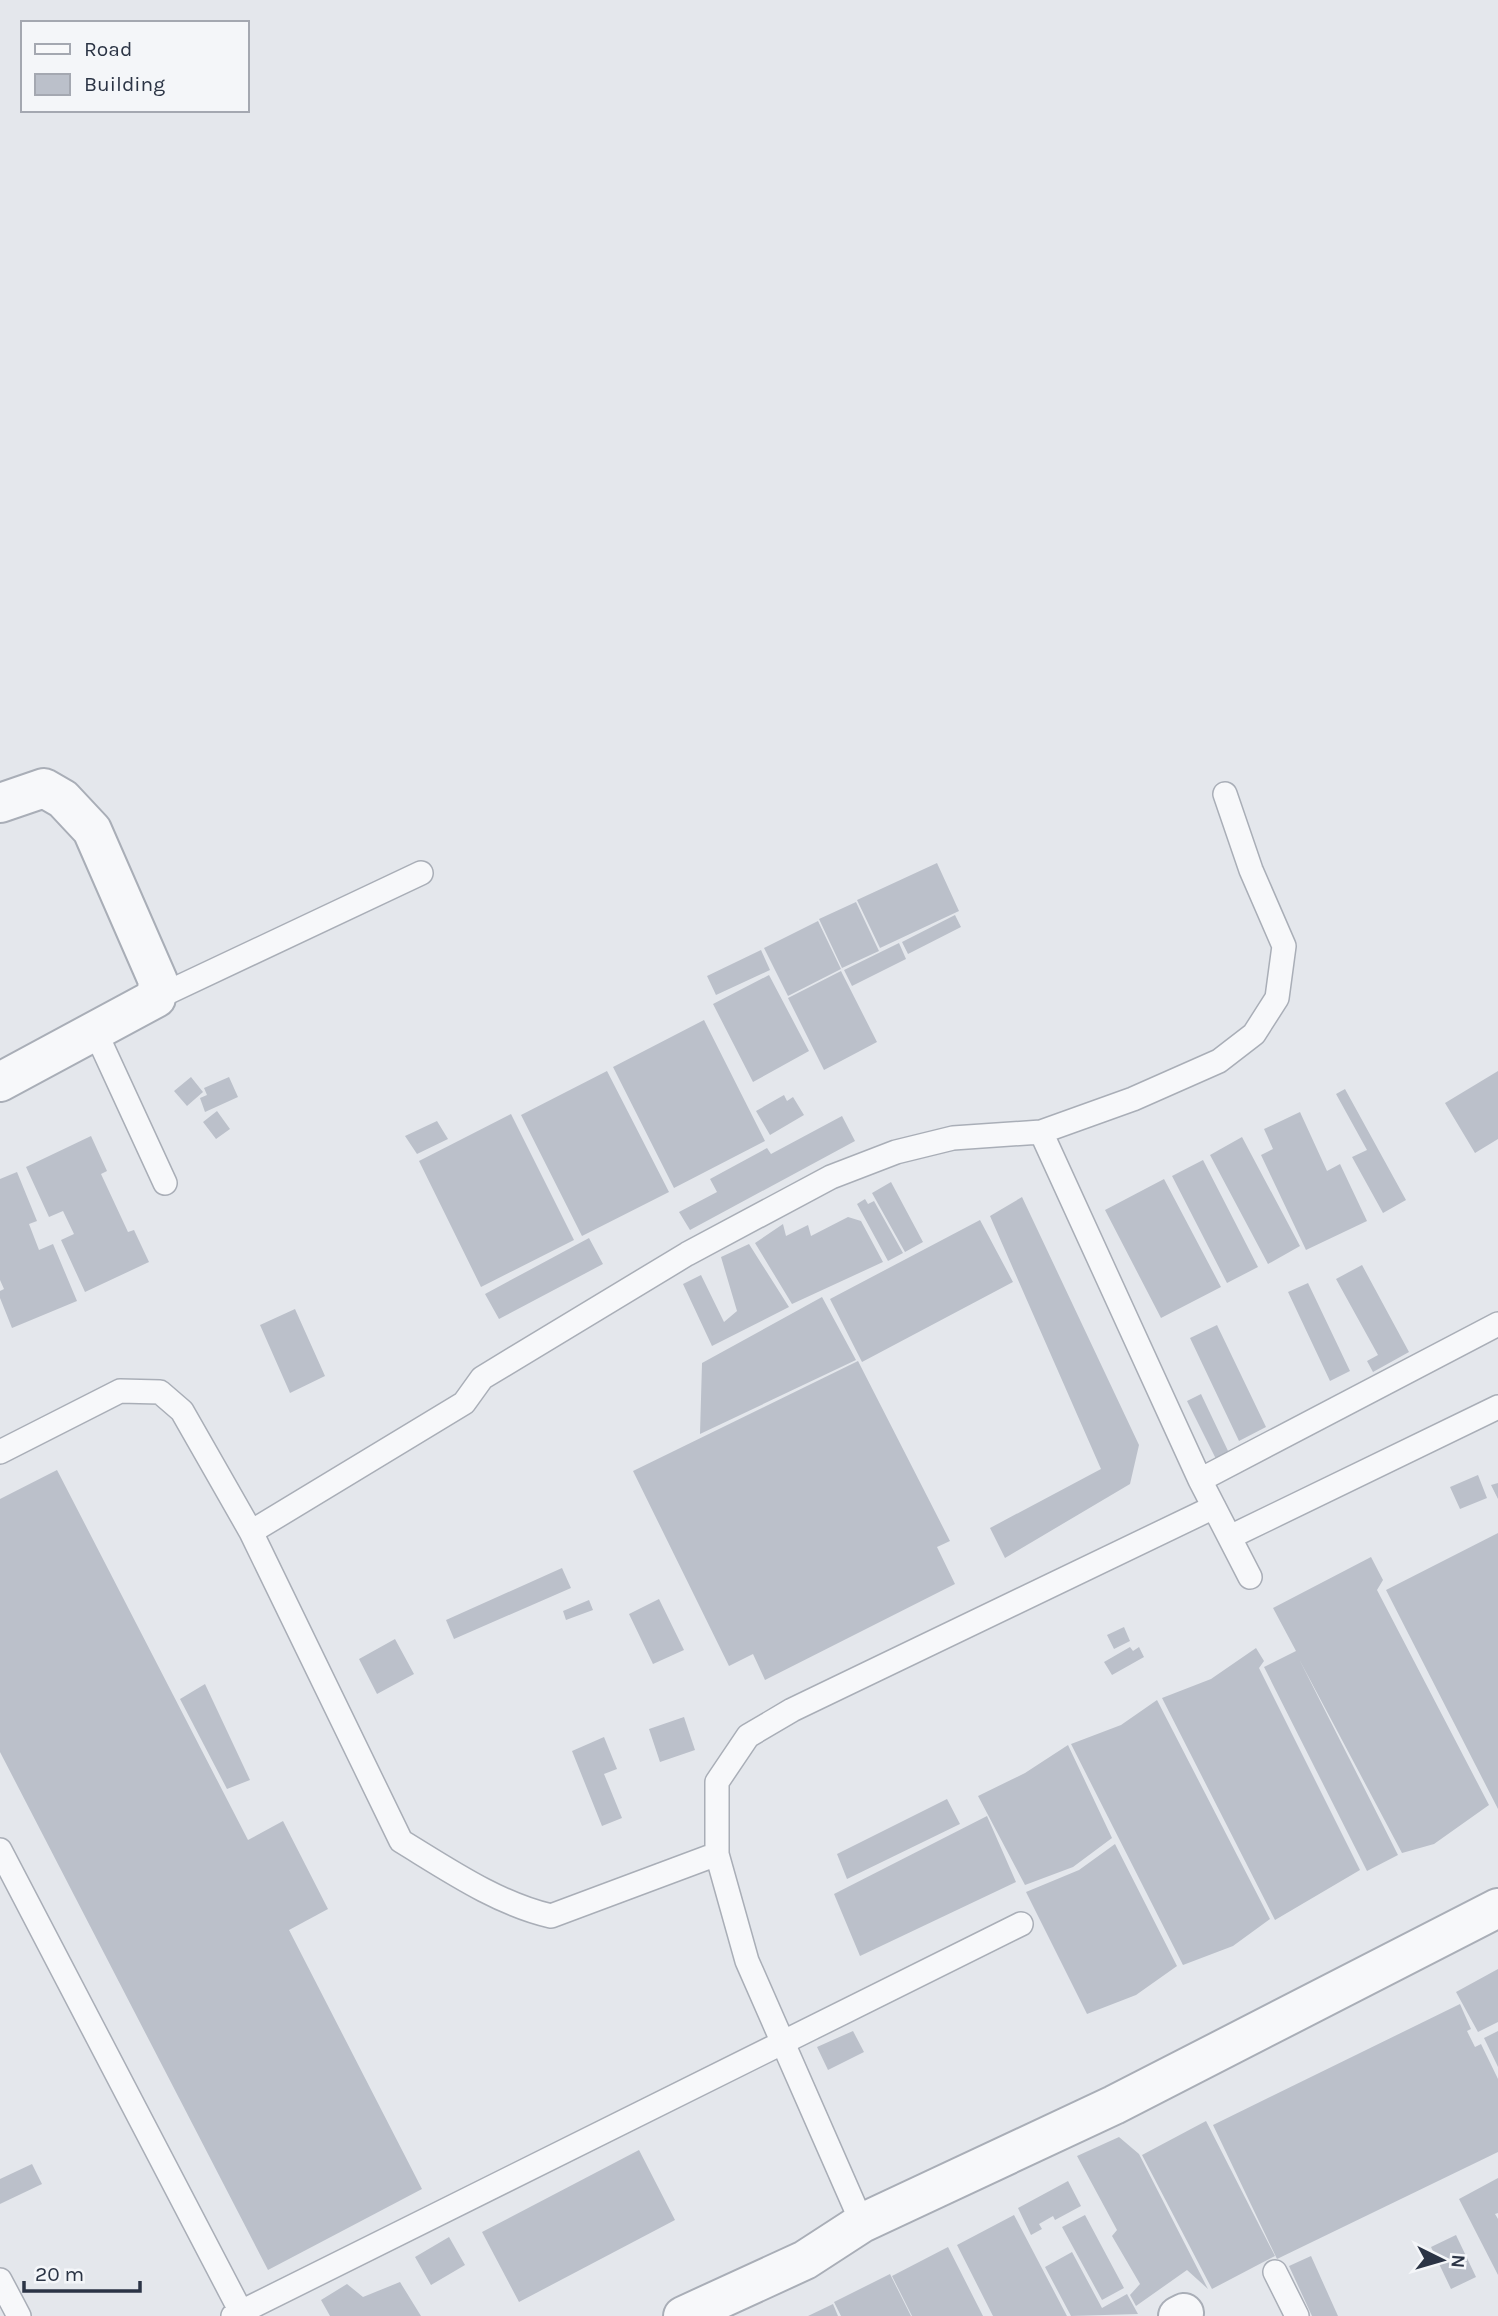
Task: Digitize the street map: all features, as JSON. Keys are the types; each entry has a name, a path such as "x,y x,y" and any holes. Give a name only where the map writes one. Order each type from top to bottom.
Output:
{"street":[{"path":"0,803 44,788 63,799 92,830 158,981 156,998 0,1082"},
{"path":"683,2316 805,2260 862,2223 1114,2105 1498,1908"}],"lane":[{"path":"251,1532 464,1403 482,1378 493,1371 687,1254 831,1177 896,1152 953,1138 1041,1132 1133,1099 1219,1061 1254,1034 1277,998 1284,946 1251,870 1225,794"},
{"path":"156,998 421,873"},
{"path":"95,1031 165,1183"},
{"path":"1041,1132 1200,1480 1250,1577"},
{"path":"1200,1480 1498,1324"},
{"path":"0,1452 120,1391 160,1392 182,1411 251,1532 401,1841 528,1911 551,1916 717,1854"},
{"path":"1230,1537 1498,1407"},
{"path":"862,2223 747,1961 717,1854 716,1782 748,1736 792,1710 1214,1507"},
{"path":"0,1850 237,2314 1021,1924"},
{"path":"1275,2272 1297,2316"},
{"path":"0,2280 19,2316"}],"building":[{"path":"937,863 959,911 880,948 857,900"},
{"path":"856,902 879,951 842,968 819,919"},
{"path":"955,915 961,927 908,954 902,942"},
{"path":"818,921 841,969 788,996 764,948"},
{"path":"899,943 906,959 852,986 844,970"},
{"path":"761,950 770,970 716,995 707,976"},
{"path":"841,971 877,1042 824,1070 788,998"},
{"path":"769,975 809,1051 753,1082 713,1004"},
{"path":"704,1020 765,1141 674,1188 613,1067"},
{"path":"607,1071 669,1192 582,1236 521,1115"},
{"path":"1498,1071 1498,1139 1475,1153 1445,1103"},
{"path":"191,1077 203,1092 187,1106 174,1091"},
{"path":"229,1077 238,1097 205,1112 200,1098 207,1095 204,1088"},
{"path":"1345,1089 1406,1200 1383,1213 1352,1157 1367,1150 1336,1094"},
{"path":"784,1095 787,1101 793,1097 804,1115 770,1135 756,1111"},
{"path":"217,1111 230,1129 216,1139 203,1122"},
{"path":"1300,1112 1327,1171 1340,1164 1367,1221 1306,1250 1261,1155 1273,1149 1264,1129"},
{"path":"511,1114 574,1240 481,1287 419,1161"},
{"path":"842,1116 855,1141 690,1230 679,1212 717,1192 710,1179 767,1148 771,1154"},
{"path":"437,1121 448,1139 417,1154 405,1136"},
{"path":"91,1136 107,1171 101,1174 128,1232 134,1230 149,1262 85,1292 61,1240 74,1234 63,1211 49,1217 26,1167"},
{"path":"1242,1137 1300,1246 1268,1264 1210,1155"},
{"path":"1203,1160 1258,1267 1227,1283 1172,1176"},
{"path":"17,1172 37,1221 29,1224 39,1250 53,1244 77,1301 12,1328 0,1298 0,1291 4,1289 0,1280 0,1179"},
{"path":"1164,1179 1221,1287 1161,1318 1105,1210"},
{"path":"891,1182 923,1242 905,1252 872,1193"},
{"path":"1022,1197 1139,1445 1130,1484 1005,1558 990,1528 1101,1469 990,1216"},
{"path":"865,1199 868,1204 874,1201 903,1253 888,1261 857,1204"},
{"path":"848,1217 861,1221 883,1262 792,1304 755,1243 783,1224 786,1236 808,1225 811,1236"},
{"path":"980,1220 1013,1282 862,1362 830,1299"},
{"path":"589,1238 603,1264 499,1319 485,1294"},
{"path":"749,1244 789,1307 712,1346 683,1284 701,1275 724,1322 737,1311 721,1257"},
{"path":"1362,1265 1409,1352 1373,1372 1367,1361 1378,1355 1336,1279"},
{"path":"1308,1283 1350,1371 1330,1381 1288,1292"},
{"path":"822,1297 856,1360 700,1434 702,1363"},
{"path":"295,1309 325,1376 290,1393 260,1325"},
{"path":"1217,1325 1266,1427 1239,1441 1190,1338"},
{"path":"858,1361 950,1541 937,1547 955,1584 765,1680 753,1654 729,1666 633,1471"},
{"path":"1201,1394 1229,1453 1216,1459 1187,1401"},
{"path":"57,1470 248,1840 283,1821 328,1909 289,1930 422,2189 268,2270 0,1752 0,1499"},
{"path":"1478,1475 1487,1498 1460,1509 1450,1487"},
{"path":"1498,1483 1498,1499 1491,1485"},
{"path":"1498,1533 1498,1809 1386,1590"},
{"path":"1371,1557 1383,1580 1377,1590 1489,1805 1434,1844 1402,1853 1299,1659 1398,1855 1367,1871 1264,1667 1296,1651 1273,1608"},
{"path":"562,1568 571,1588 454,1639 446,1620"},
{"path":"659,1599 684,1650 653,1664 629,1614"},
{"path":"589,1600 593,1610 566,1620 563,1611"},
{"path":"1124,1627 1130,1641 1114,1649 1107,1635"},
{"path":"395,1639 414,1674 377,1694 359,1659"},
{"path":"1130,1647 1133,1651 1139,1647 1144,1657 1112,1675 1104,1662"},
{"path":"1256,1648 1264,1661 1259,1668 1360,1870 1275,1920 1162,1698 1211,1679"},
{"path":"205,1684 250,1780 227,1789 180,1699"},
{"path":"1157,1700 1270,1919 1233,1946 1183,1965 1071,1744 1121,1725"},
{"path":"684,1717 695,1750 660,1762 649,1729"},
{"path":"604,1737 617,1769 604,1774 622,1818 602,1826 572,1751"},
{"path":"1068,1745 1112,1838 1073,1867 1025,1885 978,1796 1025,1773"},
{"path":"947,1799 960,1824 847,1879 837,1854"},
{"path":"987,1816 1016,1882 860,1956 834,1894"},
{"path":"1115,1844 1177,1966 1136,1995 1087,2014 1026,1892 1079,1870"},
{"path":"1498,1969 1498,2022 1478,2032 1456,1992"},
{"path":"1460,2004 1471,2029 1467,2031 1475,2047 1481,2044 1498,2079 1498,2152 1277,2259 1213,2125"},
{"path":"853,2031 864,2052 828,2070 817,2047"},
{"path":"1498,2031 1498,2067 1484,2038"},
{"path":"1206,2121 1275,2256 1212,2289 1142,2155"},
{"path":"1119,2137 1139,2154 1208,2289 1187,2270 1136,2306 1130,2295 1140,2284 1112,2236 1117,2230 1077,2156"},
{"path":"639,2150 675,2220 519,2302 482,2232"},
{"path":"32,2164 42,2184 0,2204 0,2179"},
{"path":"1498,2178 1498,2213 1495,2214 1498,2219 1498,2275 1459,2199"},
{"path":"1068,2181 1081,2206 1055,2220 1053,2216 1039,2224 1042,2229 1031,2235 1018,2208"},
{"path":"1014,2215 1067,2316 993,2316 957,2245"},
{"path":"1085,2215 1124,2288 1102,2300 1062,2227"},
{"path":"1456,2235 1476,2277 1451,2289 1431,2247"},
{"path":"449,2237 465,2265 431,2285 415,2257"},
{"path":"948,2247 983,2316 912,2316 892,2276"},
{"path":"1072,2252 1102,2308 1127,2294 1138,2314 1071,2316 1045,2267"},
{"path":"1311,2256 1338,2316 1312,2316 1289,2266"},
{"path":"890,2274 911,2316 841,2316 834,2302"},
{"path":"400,2282 421,2316 330,2316 321,2300 347,2284 363,2297"},
{"path":"833,2304 838,2316 808,2316"}]}
